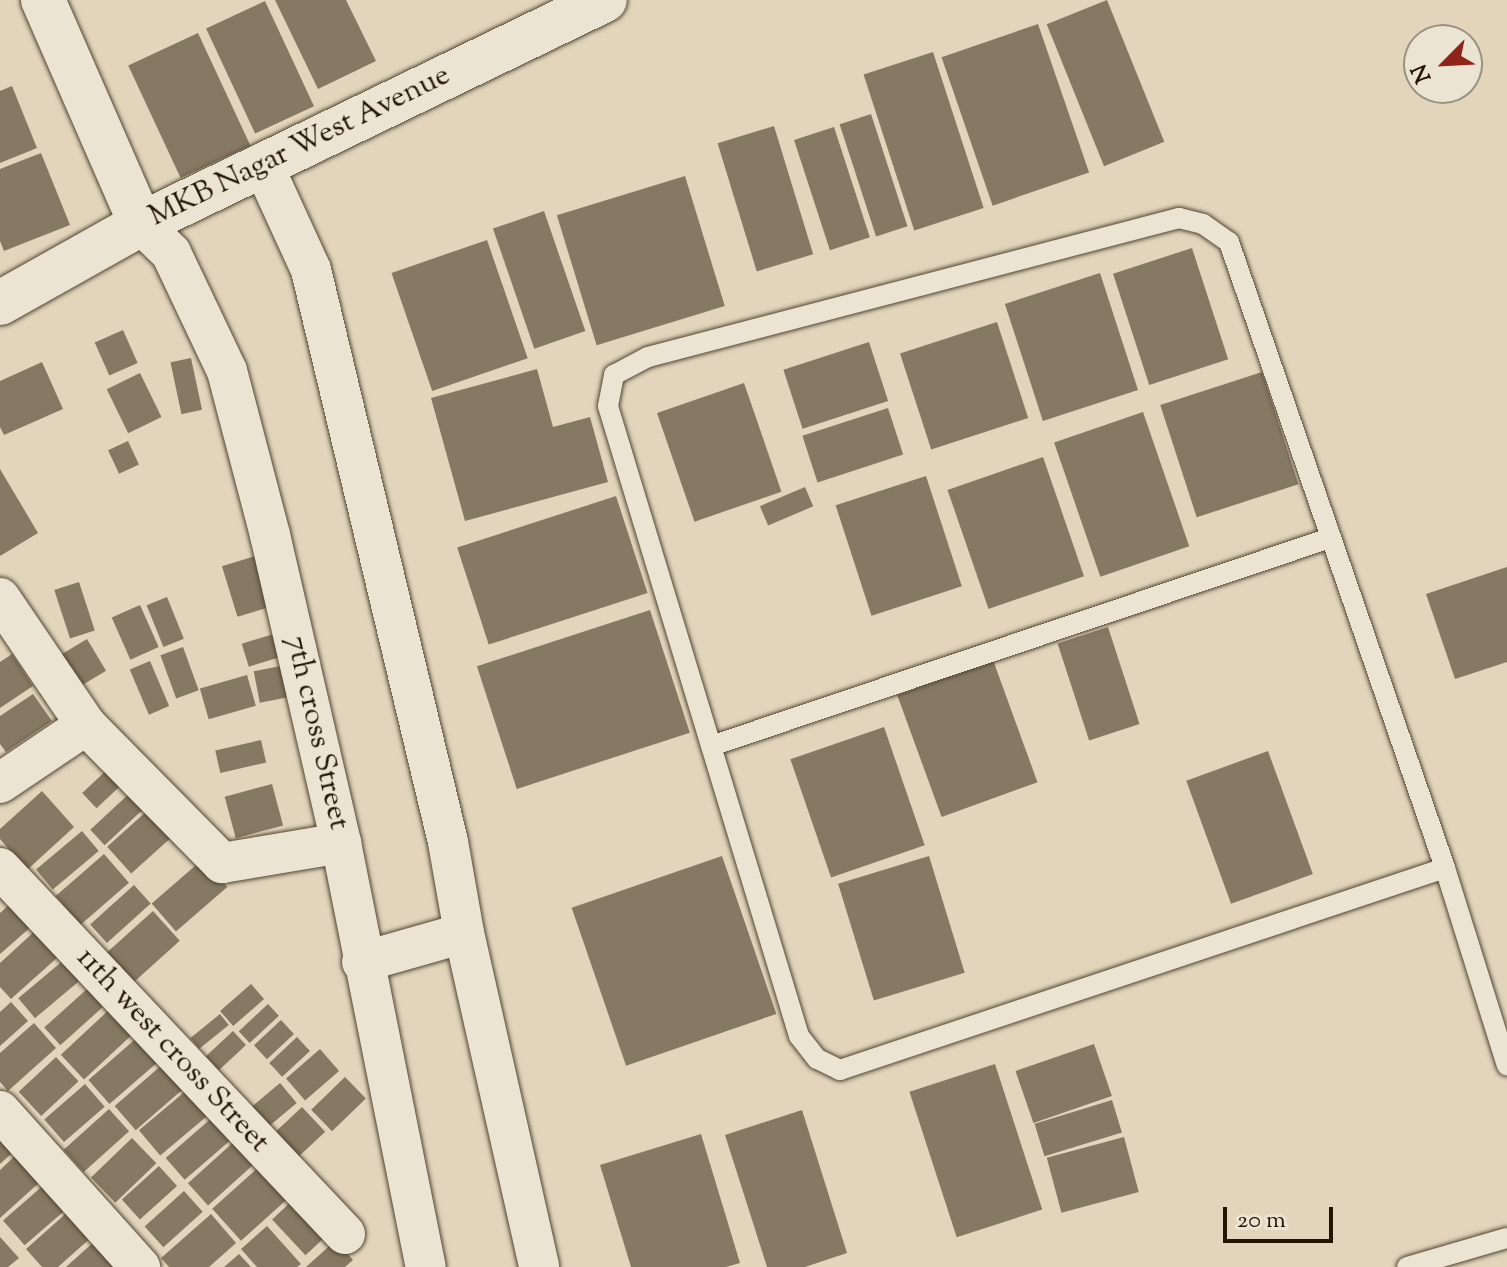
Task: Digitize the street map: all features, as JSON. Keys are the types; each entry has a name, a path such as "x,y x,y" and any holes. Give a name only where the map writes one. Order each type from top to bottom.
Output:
{"main road":[{"path":"43,0 141,224"},
{"name":"MKB Nagar West Avenue","path":"0,303 141,224 605,0"}],"street":[{"path":"263,165 311,270 448,842 464,933 539,1267"},
{"name":"7th cross Street","path":"141,224 171,253 227,371 270,535 341,843 362,962 426,1267"},
{"path":"0,598 86,725 222,863 341,843"},
{"path":"0,783 86,725"},
{"name":"11th west cross Street","path":"0,868 345,1234"},
{"path":"362,962 464,933"},
{"path":"0,1111 140,1267"}],"lane":[{"path":"1445,868 840,1070 817,1059 799,1036 608,406 614,375 648,357 1179,218 1203,224 1229,242 1445,868 1507,1066"},
{"path":"711,746 1330,538"},
{"path":"1407,1267 1507,1238"}],"building":[{"path":"275,0 346,0 376,61 318,89"},
{"path":"1107,0 1164,142 1104,166 1047,24"},
{"path":"265,1 314,106 255,134 206,28"},
{"path":"1038,24 1089,172 993,206 942,57"},
{"path":"198,33 250,145 181,178 128,66"},
{"path":"933,52 984,208 914,231 864,75"},
{"path":"12,86 37,148 0,163 0,91"},
{"path":"871,114 907,226 876,236 840,124"},
{"path":"774,126 813,254 757,271 718,143"},
{"path":"834,127 870,237 830,250 794,140"},
{"path":"41,153 70,225 4,251 0,241 0,169"},
{"path":"685,176 725,306 597,345 557,215"},
{"path":"544,211 585,331 534,349 493,229"},
{"path":"487,240 528,358 432,391 392,273"},
{"path":"1192,248 1228,359 1149,385 1113,274"},
{"path":"1100,273 1138,390 1043,421 1005,304"},
{"path":"997,322 1028,418 931,450 900,354"},
{"path":"123,330 138,363 109,375 95,343"},
{"path":"869,342 888,401 803,429 783,370"},
{"path":"191,358 202,410 181,414 170,362"},
{"path":"42,362 63,409 4,435 0,427 0,381"},
{"path":"537,369 553,427 590,417 608,482 465,521 431,398"},
{"path":"1262,372 1298,484 1197,517 1160,405"},
{"path":"140,373 161,417 128,433 107,389"},
{"path":"744,383 781,492 694,522 657,413"},
{"path":"888,408 903,455 818,482 802,436"},
{"path":"1143,412 1189,546 1100,577 1054,443"},
{"path":"128,441 139,465 119,474 108,450"},
{"path":"1043,457 1084,576 989,609 948,490"},
{"path":"0,469 38,533 0,556"},
{"path":"926,476 962,586 871,616 836,505"},
{"path":"805,487 813,506 768,525 760,506"},
{"path":"616,496 648,593 489,645 457,548"},
{"path":"265,553 280,604 237,617 222,566"},
{"path":"1507,567 1507,662 1455,679 1426,594"},
{"path":"79,582 95,631 70,639 54,590"},
{"path":"167,597 184,639 163,647 147,605"},
{"path":"140,605 159,647 130,660 112,618"},
{"path":"650,610 690,733 517,789 477,666"},
{"path":"1108,627 1140,724 1089,740 1058,643"},
{"path":"280,632 287,655 249,667 242,644"},
{"path":"87,639 106,671 79,687 60,655"},
{"path":"183,647 199,690 176,698 160,655"},
{"path":"12,654 33,686 0,708 0,662"},
{"path":"993,660 1037,782 942,817 897,695"},
{"path":"150,661 169,706 149,715 130,670"},
{"path":"291,664 297,695 260,703 254,671"},
{"path":"247,675 256,706 209,719 200,689"},
{"path":"33,694 52,721 6,752 0,744 0,716"},
{"path":"884,727 925,845 831,877 790,759"},
{"path":"261,740 266,762 220,773 215,751"},
{"path":"1268,751 1313,874 1231,904 1186,781"},
{"path":"110,767 124,782 97,808 82,793"},
{"path":"272,784 283,826 236,838 225,797"},
{"path":"42,791 74,827 27,870 0,839 0,829"},
{"path":"132,791 146,806 105,845 90,830"},
{"path":"148,810 172,837 131,874 107,847"},
{"path":"82,831 99,851 53,889 36,870"},
{"path":"104,854 129,883 81,925 56,896"},
{"path":"722,856 776,1014 626,1066 572,908"},
{"path":"929,856 965,973 874,1000 838,884"},
{"path":"203,859 227,887 176,932 152,904"},
{"path":"134,885 151,904 107,943 90,924"},
{"path":"11,903 32,926 0,954 0,913"},
{"path":"153,911 180,941 134,982 107,952"},
{"path":"36,930 59,956 11,999 0,987 0,963"},
{"path":"65,959 82,979 35,1018 18,998"},
{"path":"97,980 113,998 60,1045 44,1028"},
{"path":"251,984 264,999 233,1026 220,1011"},
{"path":"11,1002 28,1021 0,1046 0,1012"},
{"path":"268,1004 279,1016 250,1043 239,1031"},
{"path":"112,1007 135,1032 84,1080 61,1055"},
{"path":"220,1014 229,1025 199,1049 190,1038"},
{"path":"281,1020 294,1034 267,1059 254,1045"},
{"path":"34,1023 56,1048 8,1091 0,1082 0,1053"},
{"path":"233,1031 246,1045 219,1070 206,1056"},
{"path":"139,1036 160,1060 109,1104 88,1080"},
{"path":"297,1037 310,1051 282,1077 269,1063"},
{"path":"1094,1044 1112,1096 1033,1123 1016,1071"},
{"path":"320,1049 339,1071 305,1100 286,1079"},
{"path":"56,1057 79,1081 41,1116 19,1092"},
{"path":"163,1064 184,1088 136,1130 115,1106"},
{"path":"995,1064 1042,1210 957,1237 909,1092"},
{"path":"345,1077 366,1099 332,1131 311,1110"},
{"path":"280,1083 297,1103 265,1130 248,1110"},
{"path":"85,1084 105,1107 64,1142 44,1119"},
{"path":"188,1089 209,1114 160,1155 139,1130"},
{"path":"1112,1100 1122,1133 1044,1156 1035,1124"},
{"path":"302,1107 325,1132 294,1161 271,1136"},
{"path":"109,1109 129,1131 84,1172 64,1150"},
{"path":"802,1110 847,1253 805,1267 767,1267 725,1135"},
{"path":"214,1116 233,1138 185,1180 166,1158"},
{"path":"701,1134 740,1263 726,1267 631,1267 600,1165"},
{"path":"1124,1137 1139,1192 1061,1213 1047,1158"},
{"path":"132,1138 156,1163 115,1203 91,1178"},
{"path":"237,1139 257,1161 208,1205 188,1183"},
{"path":"0,1140 12,1153 0,1164"},
{"path":"17,1154 41,1181 0,1218 0,1170"},
{"path":"262,1164 291,1196 241,1241 212,1209"},
{"path":"159,1166 177,1186 140,1220 122,1199"},
{"path":"46,1183 68,1208 25,1245 3,1220"},
{"path":"184,1191 203,1212 163,1247 145,1226"},
{"path":"294,1199 327,1235 305,1255 272,1219"},
{"path":"71,1209 94,1235 58,1267 42,1267 26,1249"},
{"path":"211,1214 236,1243 209,1267 169,1267 161,1258"},
{"path":"267,1226 301,1264 297,1267 257,1267 241,1249"},
{"path":"0,1237 19,1258 8,1267 0,1267"},
{"path":"96,1240 121,1267 66,1267"},
{"path":"336,1240 353,1260 345,1267 306,1267"},
{"path":"239,1254 251,1267 224,1267"}]}
